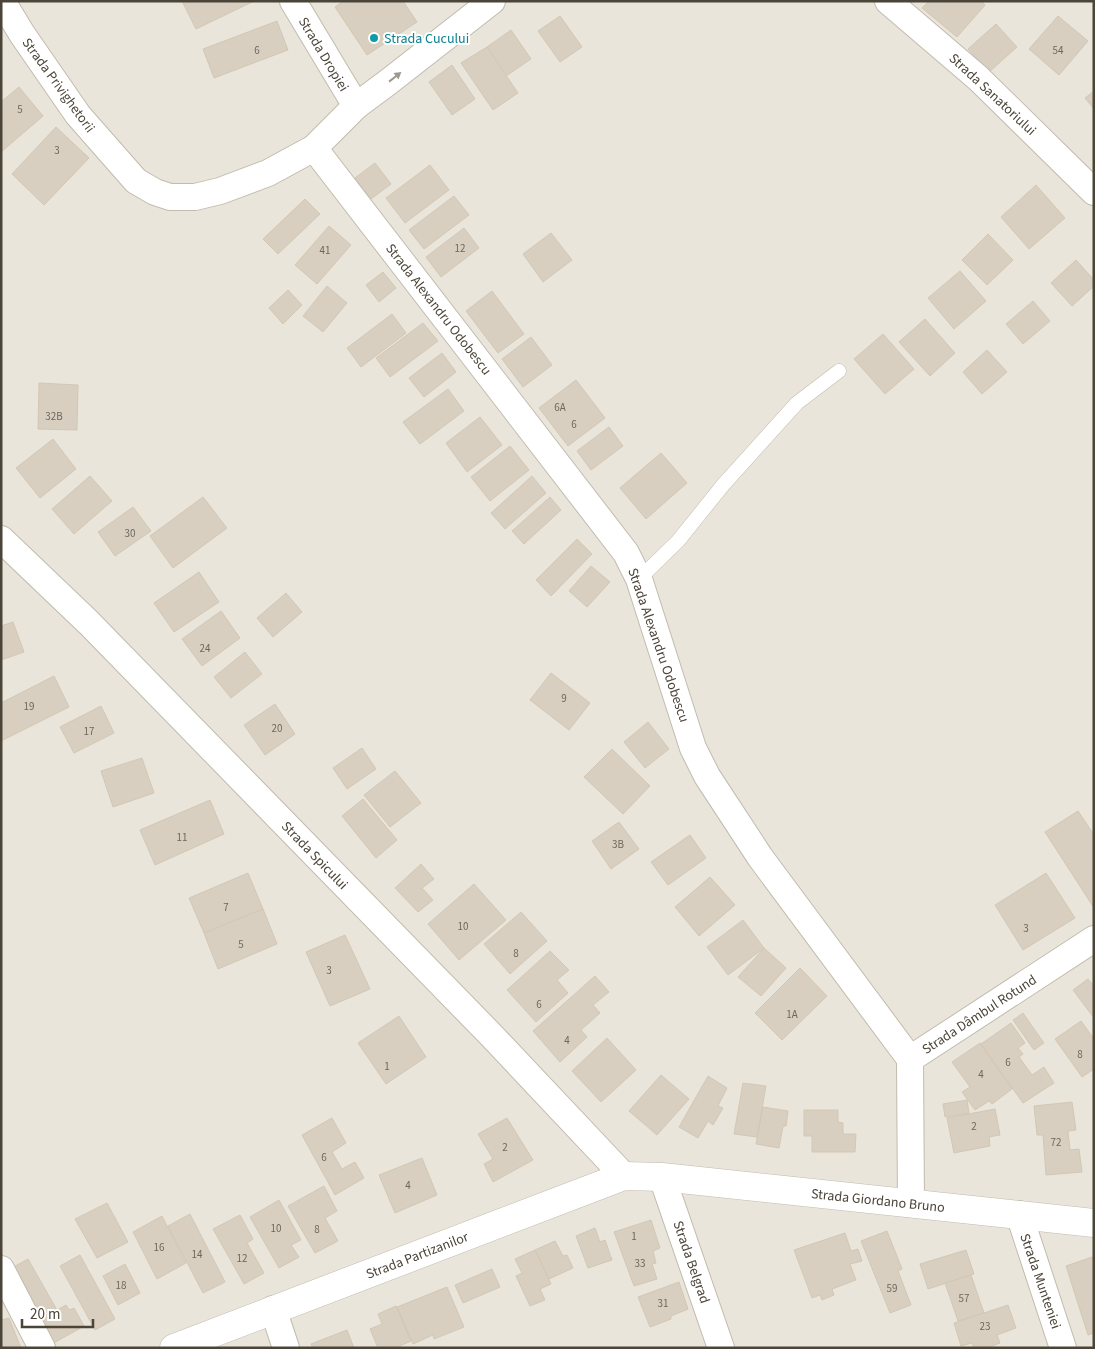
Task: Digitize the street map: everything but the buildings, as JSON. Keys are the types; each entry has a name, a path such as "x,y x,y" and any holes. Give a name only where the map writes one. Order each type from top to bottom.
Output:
{"street":[{"name":"Strada Privighetorii","path":"2,1 22,34 78,115 136,181 154,192 170,197 195,197 220,191 268,173 314,148"},
{"name":"Strada Dropiei","path":"293,1 356,106"},
{"path":"314,148 356,106 492,1"},
{"name":"Strada Sanatoriului","path":"888,1 978,78 1094,192"},
{"name":"Strada Alexandru Odobescu","path":"314,148 626,552 640,579 693,748 708,776 760,857 910,1059"},
{"name":"Strada Spicului","path":"1,539 89,622 491,1035 624,1176"},
{"name":"Strada Dâmbul Rotund","path":"911,1204 910,1059 1094,939"},
{"name":"Strada Partizanilor","path":"174,1348 624,1176 662,1177"},
{"name":"Strada Giordano Bruno","path":"662,1177 1094,1223"},
{"name":"Strada Belgrad","path":"662,1177 721,1348"},
{"name":"Strada Munteniei","path":"1018,1214 1064,1348"},
{"path":"1,1268 42,1348"},
{"path":"273,1310 286,1348"}],"lane":[{"path":"640,579 678,541 723,485 797,403 838,371"}],"shaded area":[{"path":"1,1 1094,1 1094,1348 1,1348"}],"place":[{"name":"Strada Cucului","path":"374,38"}]}
